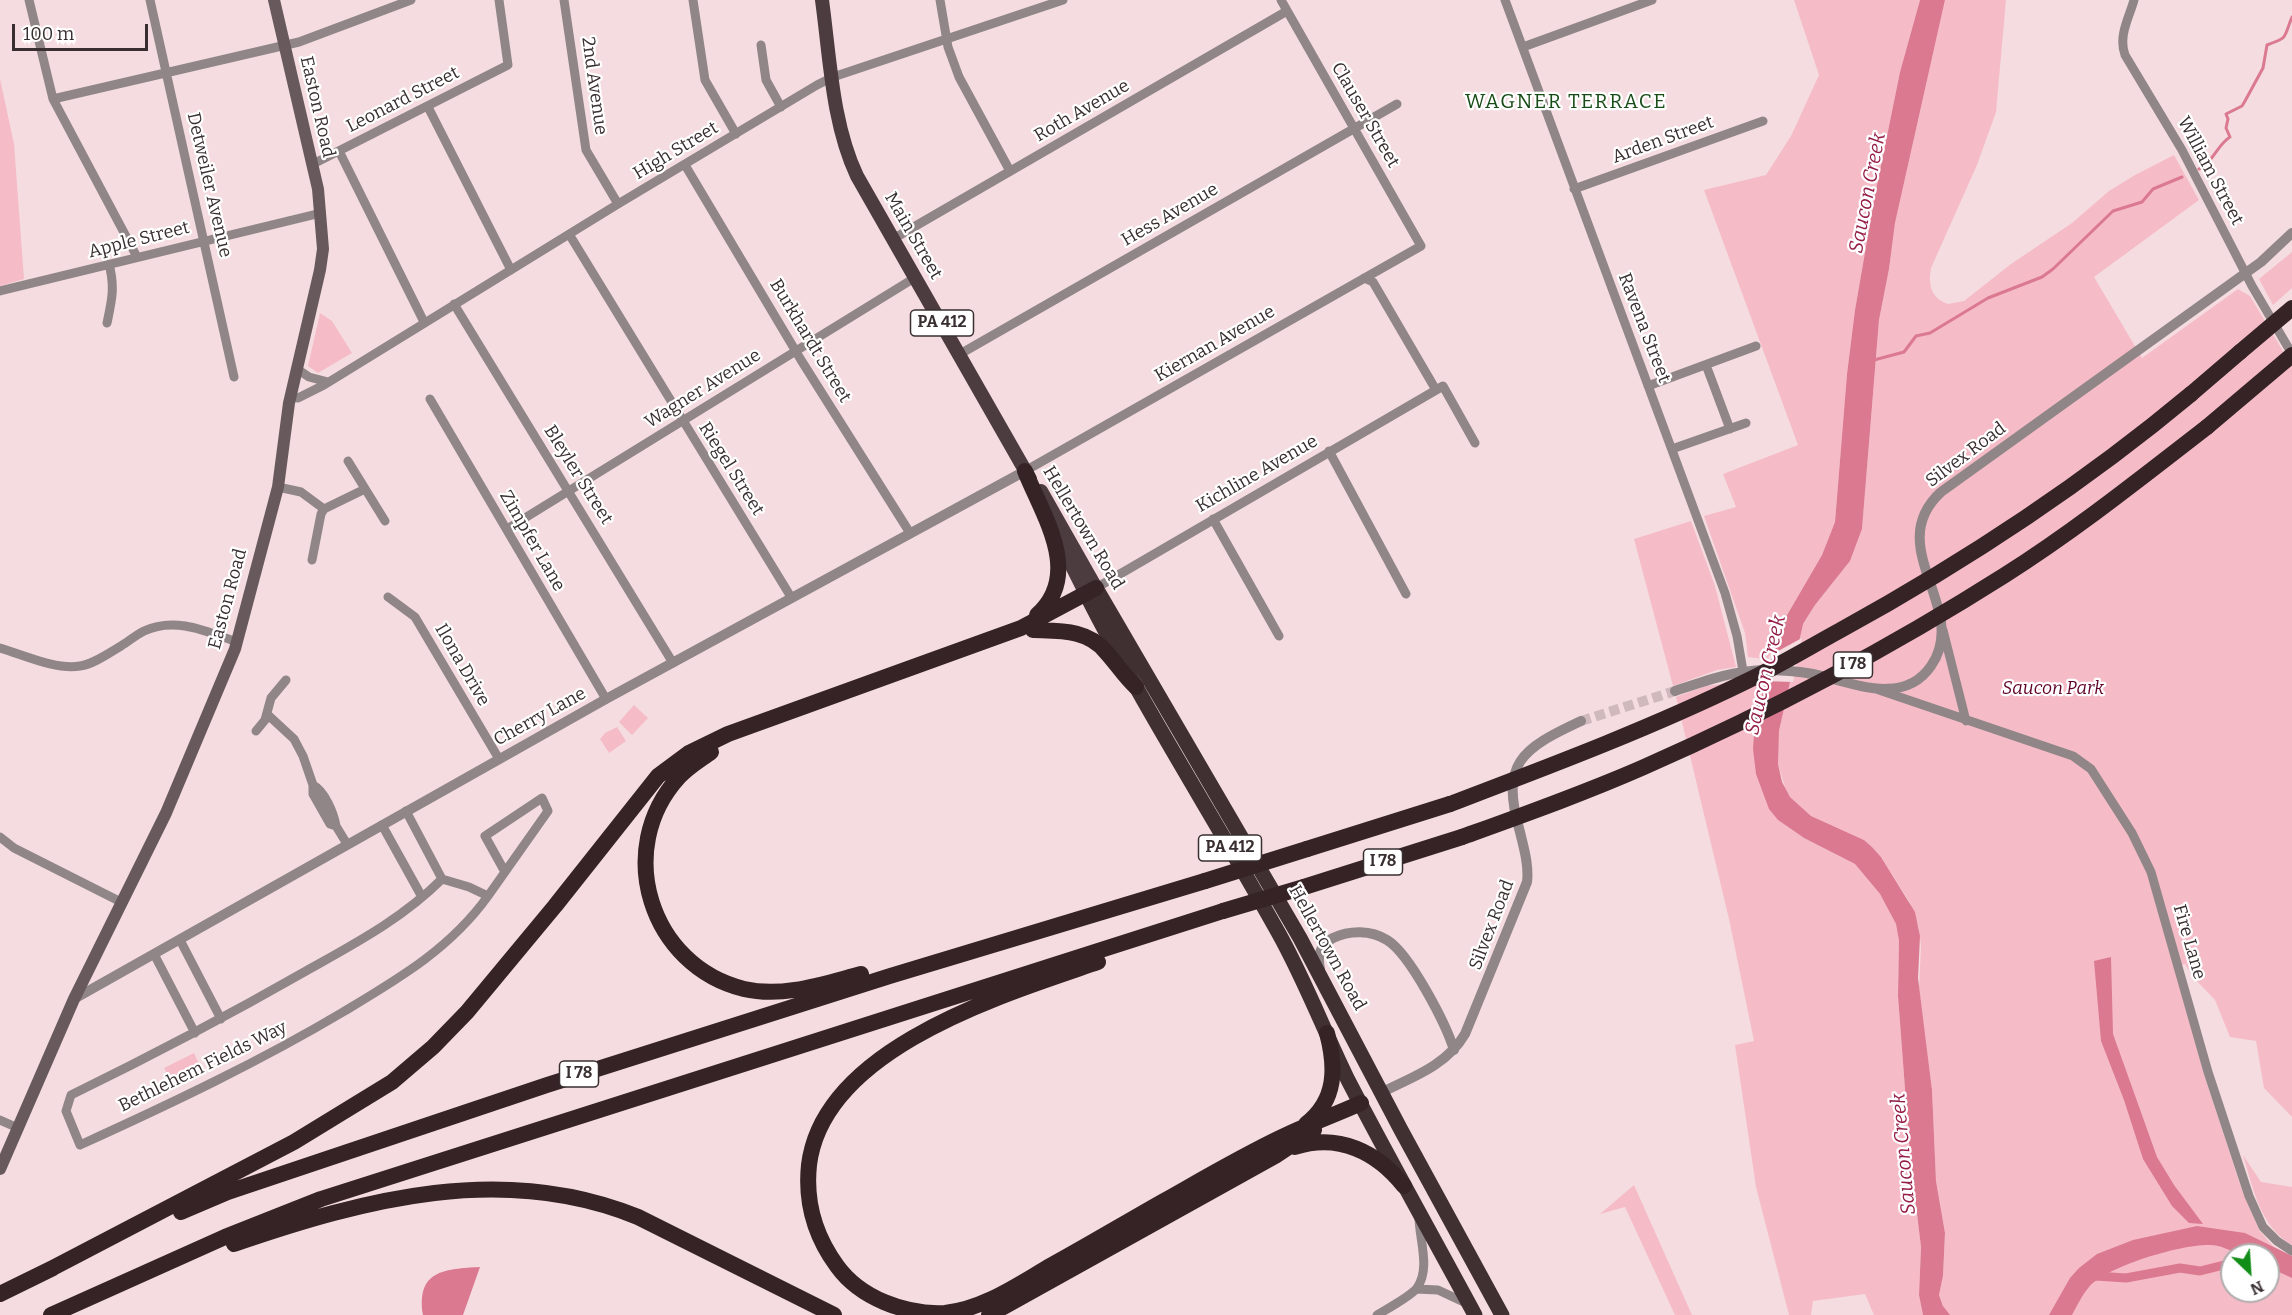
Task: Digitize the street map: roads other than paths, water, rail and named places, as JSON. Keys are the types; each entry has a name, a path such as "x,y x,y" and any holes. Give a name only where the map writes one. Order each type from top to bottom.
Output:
{"highway":[{"name":"I 78","path":"0,1294 184,1211 250,1185 570,1077 1450,804 1641,729 1747,681 1907,593 1983,546 2091,471 2191,394 2292,308"},
{"name":"I 78","path":"51,1315 100,1291 225,1237 321,1199 1225,915 1304,887 1462,837 1559,802 1645,767 1837,674 2006,574 2108,504 2207,427 2292,355"},
{"path":"1025,471 1058,553 1060,570 1051,600 1027,629"},
{"path":"1092,594 991,648 845,700 711,752 694,764 671,787 661,803 649,831 646,858 647,885 659,922 672,943 689,961 720,981 752,990 787,991 948,954 1078,913 1172,891"},
{"name":"Hellertown Road","path":"1092,594 1136,687 1278,932 1361,1103 1419,1214 1473,1310"},
{"name":"Hellertown Road","path":"1092,594 1117,621 1197,763 1230,814 1328,989 1502,1315"},
{"path":"45,1272 294,1142 392,1082 433,1047 467,1012 652,783 677,761 699,747 729,734 1027,629 1059,631 1088,637 1105,650 1136,687"},
{"path":"1225,915 971,1009 927,1030 879,1061 845,1092 832,1109 815,1140 808,1176 808,1193 813,1221 830,1256 845,1276 863,1293 877,1301 911,1311 943,1314 958,1311 992,1299 1163,1202 1297,1130 1361,1103"},
{"path":"1297,1130 1320,1111 1331,1088 1333,1063 1327,1033"},
{"path":"989,1315 1275,1156 1330,1120 1382,1092"},
{"path":"1275,1156 1302,1145 1343,1144 1380,1160 1404,1186"},
{"path":"100,1291 237,1243 331,1215 433,1192 453,1189 503,1189 548,1193 623,1211 664,1229 834,1315"}],"main road":[{"name":"Easton Road","path":"0,1169 74,999 166,813 237,642 278,487 285,427 323,249 321,213 313,164 274,0"},
{"name":"Main Street","path":"822,0 846,151 893,239 1025,471"},
{"name":"Hellertown Road","path":"1025,471 1092,594"}],"street":[{"path":"29,0 53,99 137,257"},
{"name":"Detweiler Avenue","path":"150,0 234,377"},
{"path":"53,99 284,46 344,27 411,0"},
{"name":"Leonard Street","path":"313,164 508,65 499,0"},
{"name":"2nd Avenue","path":"564,0 586,150 618,204"},
{"path":"693,0 705,80 736,134"},
{"path":"940,0 947,40 965,92 1010,171"},
{"name":"High Street","path":"291,397 298,398 326,383 618,204 833,77 1061,0"},
{"name":"Clauser Street","path":"1281,0 1421,246"},
{"name":"Ravena Street","path":"1505,0 1725,593 1737,636 1743,671"},
{"path":"1523,47 1652,0"},
{"name":"William Street","path":"2134,0 2122,36 2122,48 2125,55 2182,150 2245,272 2292,355"},
{"name":"Roth Avenue","path":"893,239 1287,11"},
{"path":"761,45 765,80 781,107"},
{"name":"Hess Avenue","path":"960,354 1397,104"},
{"path":"428,107 511,270"},
{"name":"Arden Street","path":"1574,189 1763,121"},
{"path":"339,151 424,322"},
{"name":"Burkhardt Street","path":"685,165 795,351 910,533"},
{"name":"Apple Street","path":"0,291 321,213"},
{"name":"Silvex Road","path":"1743,671 1801,672 1875,689 1896,689 1925,674 1934,663 1940,647 1942,627 1920,543 1920,525 1928,505 1941,492 2272,253 2292,233"},
{"name":"Riegel Street","path":"569,234 791,597"},
{"name":"Kiernan Avenue","path":"1025,471 1421,246"},
{"path":"107,323 114,283 109,264"},
{"name":"Wagner Avenue","path":"507,529 916,277"},
{"path":"1364,278 1373,282 1436,390 1443,386 1475,443"},
{"name":"Bleyler Street","path":"454,304 673,663"},
{"path":"1648,386 1756,346"},
{"path":"1706,365 1730,429"},
{"path":"297,369 309,377 326,383"},
{"name":"Kichline Avenue","path":"1092,594 1213,519 1436,390"},
{"name":"Zimpfer Lane","path":"430,399 606,699"},
{"path":"1672,449 1746,423"},
{"path":"1329,452 1406,594"},
{"path":"348,460 385,521"},
{"name":"Cherry Lane","path":"74,999 606,699 1025,471"},
{"path":"278,487 301,492 324,509"},
{"path":"312,560 324,509 365,489"},
{"path":"1213,519 1279,636"},
{"name":"Ilona Drive","path":"388,597 415,617 499,759"},
{"path":"0,648 50,663 75,666 90,663 145,631 164,626 199,628 237,642"},
{"path":"1942,627 1966,721"},
{"path":"1675,691 1713,677 1743,671"},
{"path":"256,731 263,724 272,699 286,680"},
{"name":"Fire Lane","path":"1875,689 2073,756 2091,770 2132,833 2158,893 2208,1072 2255,1212 2268,1233 2292,1251"},
{"path":"267,714 294,739 303,756 313,785 319,788 347,844"},
{"name":"Silvex Road","path":"1382,1092 1435,1065 1454,1050 1464,1034 1527,882 1527,860 1512,803 1515,768 1530,750 1542,741 1581,722"},
{"name":"Bethlehem Fields Way","path":"442,879 376,932 221,1019 71,1095 66,1111 80,1145 215,1083 281,1049 404,976 464,926 488,896 505,872 548,811 542,798 485,836 505,872"},
{"path":"406,811 442,879 469,887 488,896"},
{"path":"382,825 422,897"},
{"path":"0,837 14,848 121,902"},
{"path":"1328,989 1318,960 1326,944 1336,937 1351,933 1367,933 1384,938 1400,952 1433,1003 1447,1029 1454,1050"},
{"name":"Bethlehem Fields Way","path":"180,940 221,1019"},
{"name":"Bethlehem Fields Way","path":"154,954 195,1032"},
{"path":"0,1120 18,1128"},
{"path":"1377,1315 1416,1289 1424,1260 1419,1231 1419,1214"},
{"path":"1416,1289 1438,1290 1473,1310"}],"waterway":[{"path":"2199,169 2207,164 2230,137 2226,128 2228,119 2226,114 2242,106 2263,68 2267,45 2284,36 2292,17"},
{"path":"1874,360 1904,352 1916,336 1930,333 1988,298 2042,277 2113,211 2142,202 2153,189 2182,177"},
{"path":"2092,1277 2126,1278 2180,1268 2200,1271 2220,1266"}],"tunnel":[{"path":"1581,721 1675,691"}],"district":[{"name":"WAGNER TERRACE","path":"1566,102"}],"water label":[{"name":"Saucon Creek","path":"1868,193"},
{"name":"Saucon Creek","path":"1766,675"},
{"name":"Saucon Creek","path":"1904,1154"}],"park label":[{"name":"Saucon Park","path":"2053,689"}]}
